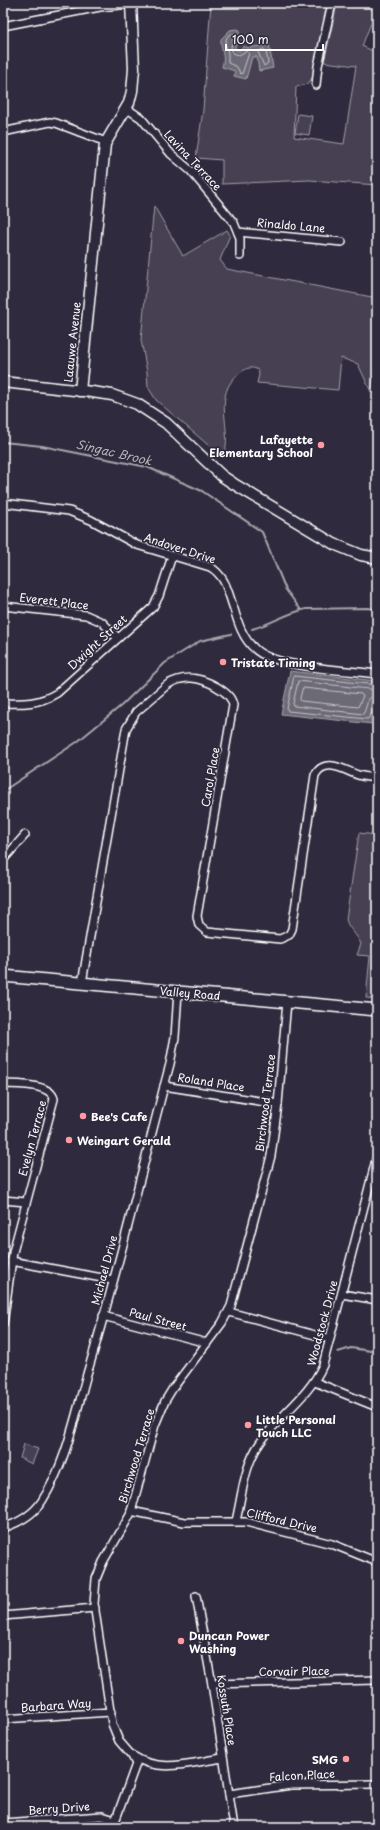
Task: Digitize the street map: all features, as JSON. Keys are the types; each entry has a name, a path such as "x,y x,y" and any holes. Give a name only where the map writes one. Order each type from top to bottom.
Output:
{"main road":[{"name":"Valley Road","path":"3,976 377,1010"}],"street":[{"path":"316,85 318,66 332,3"},
{"path":"3,26 100,7 131,4"},
{"name":"Laauwe Avenue","path":"131,4 134,69 132,91 126,108 106,142 80,391 112,395 137,404 166,423 222,476 239,488 334,544 361,555 377,558"},
{"name":"Lavina Terrace","path":"126,108 141,118 172,154 191,172 234,223 238,232 240,256"},
{"path":"3,132 56,123 106,142"},
{"name":"Rinaldo Lane","path":"238,232 342,242"},
{"path":"3,382 80,391"},
{"name":"Andover Drive","path":"3,503 69,511 91,520 137,545 210,568 221,575 244,636 254,649 266,657 284,663 377,674"},
{"name":"Dwight Street","path":"3,703 32,703 50,698 153,607 159,596 172,556"},
{"name":"Everett Place","path":"3,606 86,615 102,622 118,638"},
{"name":"Carol Place","path":"82,983 126,729 136,712 172,681 186,678 202,679 227,693 232,700 233,705 197,916 199,925 208,932 280,939 289,935 292,929 315,775 317,771 331,765 360,776 377,778"},
{"path":"3,860 24,835"},
{"name":"Michael Drive","path":"3,1528 21,1521 36,1509 53,1478 66,1449 104,1316 164,1086 173,1048 178,992"},
{"name":"Birchwood Terrace","path":"132,1756 115,1732 95,1608 94,1590 100,1569 131,1511 160,1410 173,1388 229,1312 271,1156 278,1104 287,1002"},
{"name":"Evelyn Terrace","path":"3,1084 47,1089 51,1092 54,1099 11,1261 3,1324"},
{"name":"Roland Place","path":"164,1086 278,1104"},
{"name":"Woodstock Drive","path":"236,1521 250,1462 259,1444 315,1382 323,1365 377,1156"},
{"path":"3,1200 26,1202"},
{"path":"11,1261 113,1280"},
{"path":"342,1294 377,1300"},
{"path":"229,1312 330,1339"},
{"name":"Paul Street","path":"104,1316 207,1343"},
{"path":"315,1382 377,1407"},
{"name":"Clifford Drive","path":"131,1511 184,1522 246,1522 316,1539 377,1562"},
{"name":"Kossuth Place","path":"196,1596 212,1684 234,1827"},
{"path":"3,1616 95,1608"},
{"name":"Corvair Place","path":"212,1684 377,1680"},
{"name":"Barbara Way","path":"3,1720 111,1712"},
{"path":"132,1756 147,1763 164,1766 223,1758"},
{"path":"114,1823 136,1767 135,1760 132,1756"},
{"name":"Falcon Place","path":"229,1794 291,1785 377,1784"},
{"name":"Berry Drive","path":"3,1823 102,1816 114,1823"}],"shaded area":[{"path":"211,3 329,3 314,75 308,84 296,87 294,137 344,144 356,66 324,62 337,5 338,3 364,3 375,13 362,46 377,53 377,185 309,180 222,184 222,160 196,158 203,110"},
{"path":"298,114 312,116 309,135 295,133"},
{"path":"154,206 183,256 227,230 230,235 220,260 227,269 377,298 377,354 371,392 358,364 341,358 338,390 257,383 259,375 258,370 253,368 247,369 241,372 232,381 226,391 224,413 226,447 223,458 156,400 148,387 147,372 141,340"},
{"path":"359,833 377,835 377,999 366,998 370,956 357,955 361,944 347,923 346,919"},
{"path":"24,1444 38,1449 32,1464 20,1458"}],"water":[{"path":"230,30 240,30 235,47 236,50 240,51 243,46 249,48 269,44 273,68 259,71 257,57 252,57 246,79 234,76 235,71 222,67 223,56 221,39"},
{"path":"290,671 377,681 377,692 372,724 281,714"}],"waterway":[{"name":"Singac Brook","path":"3,442 42,446 147,467 202,491 262,532 286,590 301,610"},
{"name":"Singac Brook","path":"252,629 306,609 368,608 377,610"},
{"name":"Singac Brook","path":"3,791 77,742 122,705 165,663 200,641 231,634"},
{"path":"338,1352 351,1348 377,1352"}],"place":[{"name":"Lafayette Elementary School","path":"321,445"},
{"name":"Tristate Timing","path":"223,662"},
{"name":"Bee's Cafe","path":"83,1116"},
{"name":"Weingart Gerald","path":"69,1140"},
{"name":"Little Personal Touch LLC","path":"248,1425"},
{"name":"Duncan Power Washing","path":"181,1641"},
{"name":"SMG","path":"346,1759"}]}
